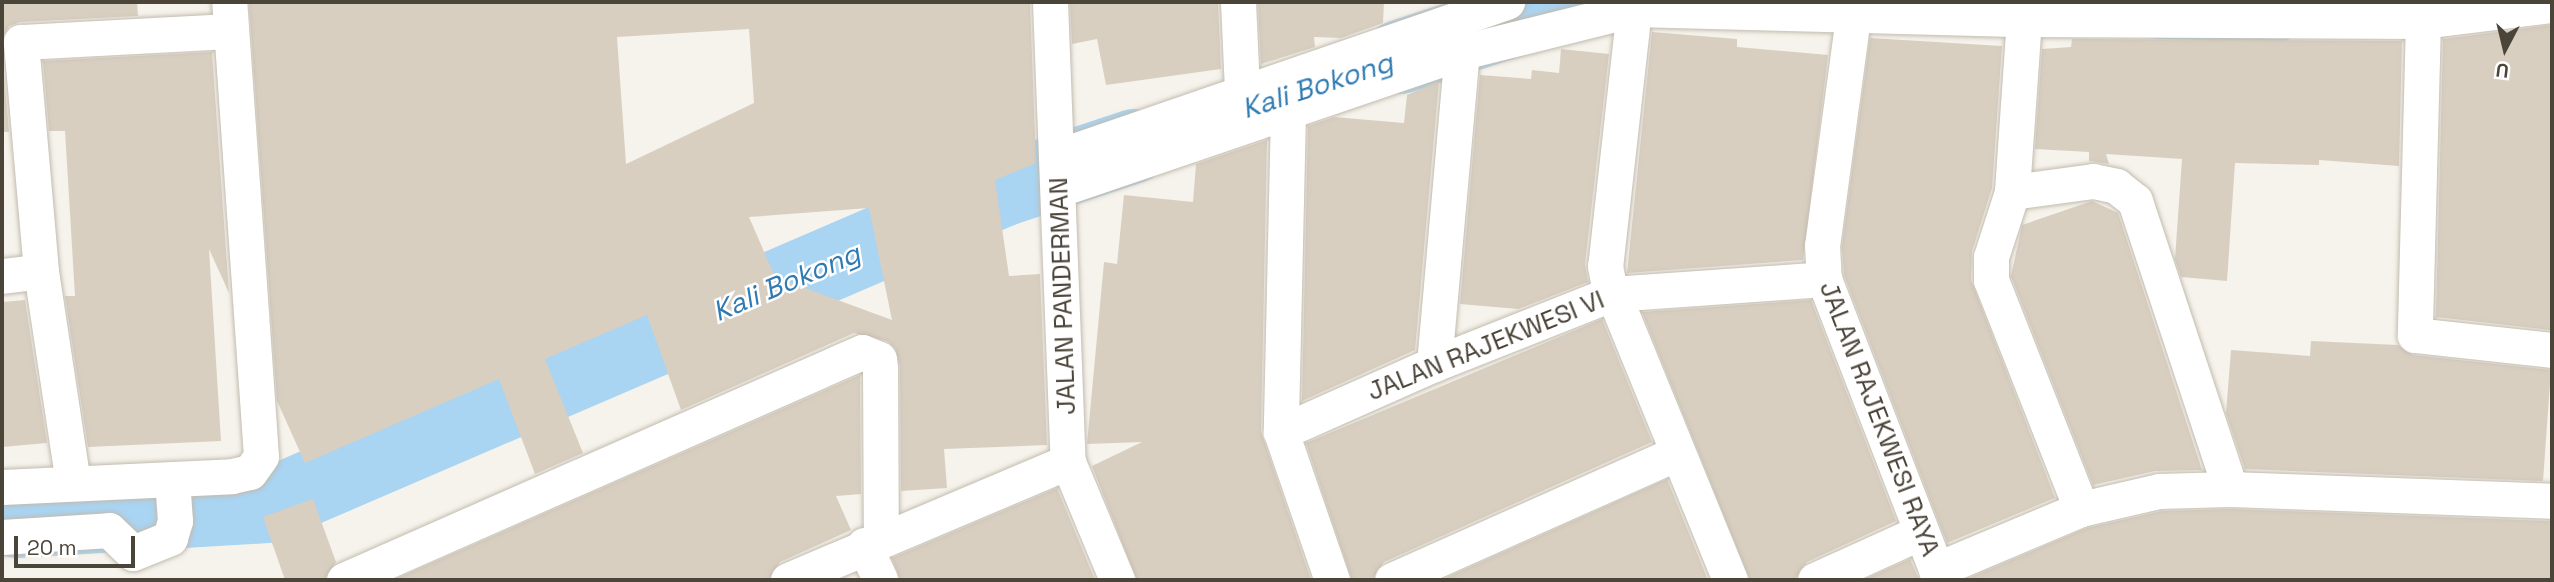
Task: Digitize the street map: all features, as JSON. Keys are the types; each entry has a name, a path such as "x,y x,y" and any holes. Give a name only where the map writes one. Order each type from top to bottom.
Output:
{"street":[{"name":"JALAN PANDERMAN","path":"1050,2 1059,173 1068,462 1117,580"},
{"path":"1238,2 1242,91"},
{"path":"1059,173 1242,91 1507,2"},
{"path":"1059,173 1288,112 1462,52 1634,9 1854,7 2024,19 2423,21 2552,5"},
{"name":"JALAN RAJEKWESI RAYA","path":"1854,7 1822,245 1824,279 1938,575"},
{"path":"1634,9 1605,266 1611,294 1675,454 1730,580"},
{"path":"2,487 73,483 174,499 250,472 261,456 230,16 11,42 41,271 73,483"},
{"path":"2024,19 2012,192 1991,257 1992,280 2081,509"},
{"path":"2423,21 2415,335 2552,350"},
{"path":"1434,364 1462,52"},
{"path":"1288,112 1282,432 1332,580"},
{"path":"2012,192 2093,181 2116,186 2135,201 2230,489"},
{"path":"2,276 41,271"},
{"name":"JALAN RAJEKWESI VI","path":"1282,432 1434,364 1611,294 1824,279"},
{"path":"344,580 862,352 879,359 880,369 872,542 880,580"},
{"path":"1392,580 1675,454"},
{"path":"788,580 872,542 1068,462"},
{"path":"1938,575 2081,509 2159,491 2230,489 2552,501"},
{"path":"2,537 108,530 133,567 170,538 174,499"},
{"path":"1815,580 1921,533"}],"building":[{"path":"2,2 137,2 138,16 20,22 9,26 2,39"},
{"path":"249,2 1030,2 1036,163 995,180 1009,276 1040,274 1047,445 944,449 947,488 901,491 900,367 895,348 887,341 854,333 681,410 647,315 545,359 583,453 535,474 499,379 305,463 277,401","holes":["749,29 754,103 626,164 617,37","869,208 892,320 775,277 749,217"]},
{"path":"1070,2 1218,2 1221,69 1106,85 1097,39 1072,44"},
{"path":"1258,2 1384,2 1383,23 1341,38 1314,37 1315,47 1261,64"},
{"path":"2552,25 2550,330 2436,317 2443,39"},
{"path":"1652,32 1737,39 1737,47 1828,55 1803,260 1627,273"},
{"path":"1870,38 2002,46 1992,188 1972,251 1971,280 2055,498 1947,543 1844,275 1842,246"},
{"path":"2072,39 2402,41 2399,166 2319,160 2319,165 2235,163 2227,281 2181,277 2175,259 2182,159 2106,154 2109,164 2089,161 2089,152 2035,149 2042,49 2071,47"},
{"path":"1561,49 1609,54 1585,264 1588,282 1518,309 1460,304 1480,75 1531,79 1532,70 1559,73"},
{"path":"212,52 229,293 209,249 221,441 88,447 65,296 75,296 65,131 49,131 43,61"},
{"path":"2,53 9,132 2,132"},
{"path":"1439,81 1415,350 1302,401 1308,126 1334,117 1404,123 1407,95"},
{"path":"1267,140 1261,432 1311,580 1137,580 1092,466 1142,442 1087,444 1104,262 1117,264 1124,195 1193,202 1196,164"},
{"path":"2092,201 2118,213 2202,470 2155,471 2093,485 2011,276 2022,225"},
{"path":"25,300 47,443 2,447 2,302"},
{"path":"1811,300 1896,521 1807,562 1795,580 1750,580 1642,312"},
{"path":"1602,319 1652,442 1384,562 1372,580 1352,580 1306,443"},
{"path":"2311,341 2398,345 2413,355 2551,370 2543,481 2245,469 2226,413 2231,350 2310,356"},
{"path":"860,375 861,494 836,496 851,530 780,562 768,580 393,580"},
{"path":"1667,479 1708,580 1441,580"},
{"path":"1057,488 1095,580 900,580 892,558"},
{"path":"313,499 336,562 324,580 285,580 263,517"},
{"path":"2230,509 2552,521 2550,580 1964,580 2087,528 2162,511"},
{"path":"1910,559 1919,580 1863,580"}],"waterway":[{"name":"Kali Bokong","path":"1400,57 1568,2"},
{"name":"Kali Bokong","path":"2157,2 2275,5"},
{"name":"Kali Bokong","path":"17,521 267,506 1002,190 1134,146"}]}
